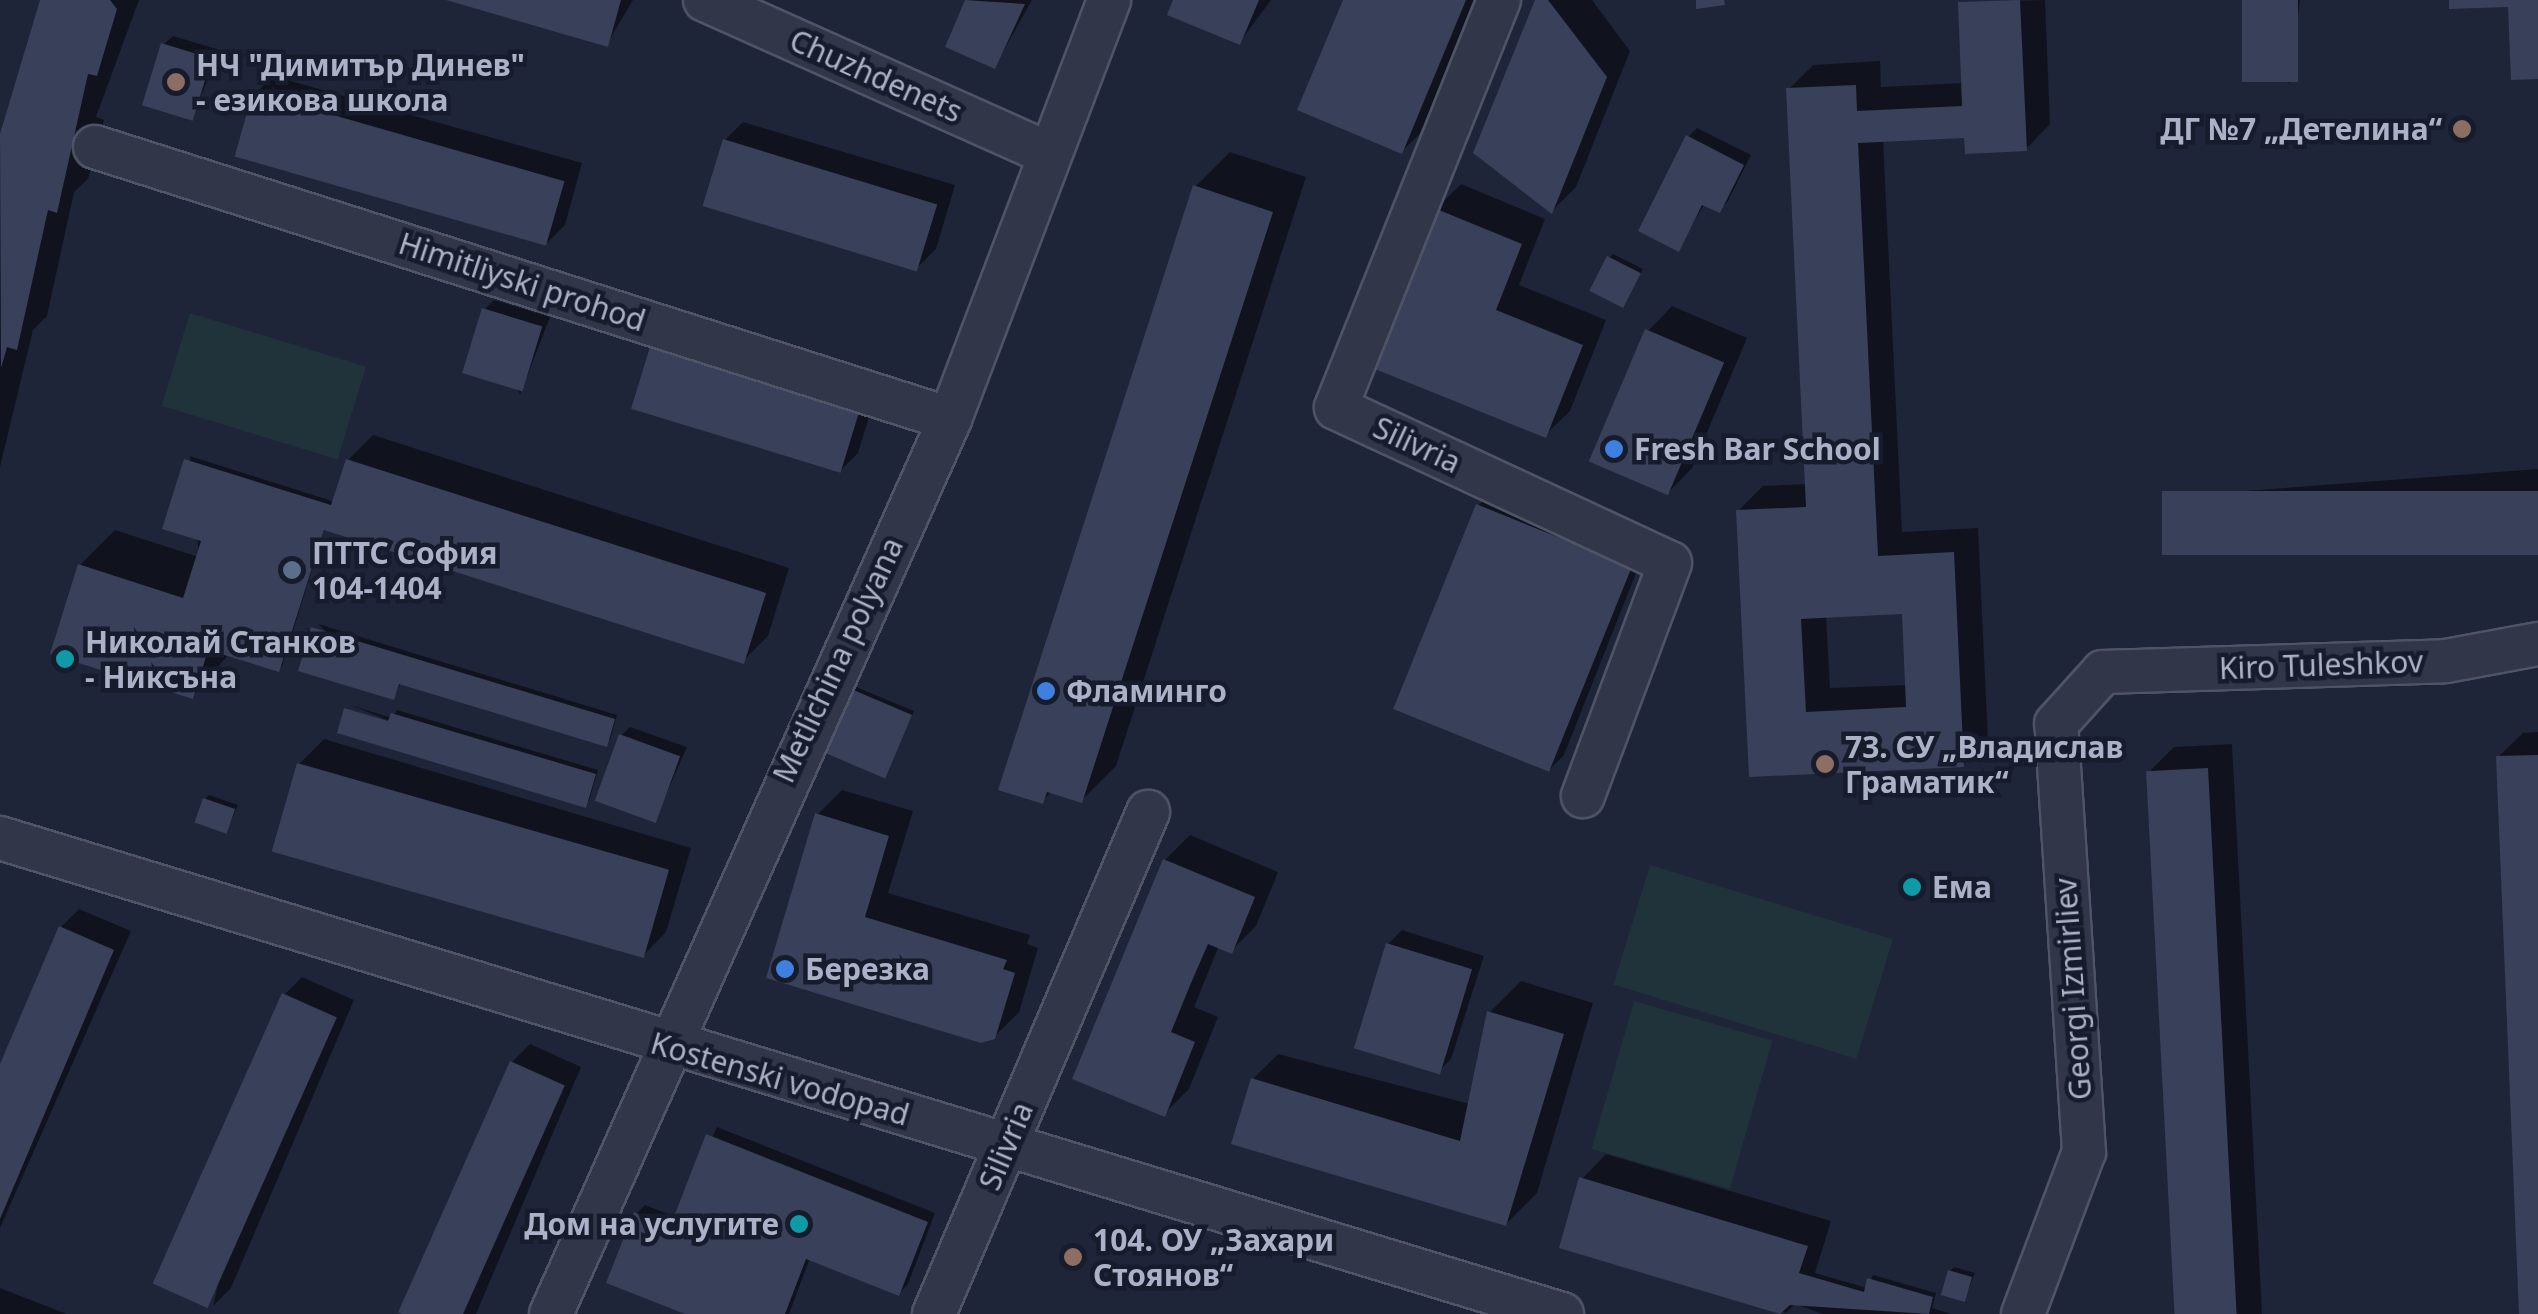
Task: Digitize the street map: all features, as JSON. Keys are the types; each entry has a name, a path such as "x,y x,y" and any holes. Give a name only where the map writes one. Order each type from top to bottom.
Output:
{"street":[{"name":"Chuzhdenets","path":"705,0 1048,153"},
{"name":"Metlichina polyana","path":"551,1314 667,1046 950,419 1048,153 1110,0"},
{"name":"Silivria","path":"1499,0 1336,408 1670,563 1583,796"},
{"name":"Himitliyski prohod","path":"94,147 950,419"},
{"name":"Kiro Tuleshkov","path":"2103,672 2446,660 2538,644"},
{"name":"Georgi Izmirliev","path":"2023,1314 2084,1152 2056,724 2103,672"},
{"name":"Silivria","path":"934,1314 1148,812"},
{"name":"Kostenski vodopad","path":"0,838 667,1046 1007,1146 1511,1306 1562,1314"}],"shaded area":[{"path":"190,313 366,367 338,460 162,406"},
{"path":"1650,865 1893,939 1856,1059 1613,985"},
{"path":"1634,1001 1772,1041 1730,1189 1592,1149"}],"building":[{"path":"40,0 110,0 117,9 97,76 88,74 57,213 48,210 17,350 7,347 1,368 0,134"},
{"path":"446,0 621,0 608,47"},
{"path":"965,0 1025,4 995,69 945,47"},
{"path":"1173,0 1259,0 1240,45 1167,15"},
{"path":"1343,0 1466,0 1402,154 1297,110"},
{"path":"1535,0 1548,0 1607,77 1552,214 1473,153"},
{"path":"1696,0 1724,0 1725,5 1696,9"},
{"path":"2020,0 2027,151 1965,154 1964,138 1858,143 1878,556 1954,552 1964,767 1749,777 1736,510 1806,507 1786,88 1856,85 1857,111 1962,106 1958,2","holes":["1902,614 1906,707 1806,712 1801,619"]},
{"path":"2242,0 2298,0 2298,82 2242,82"},
{"path":"2449,0 2538,0 2538,79 2511,80 2508,7 2449,9"},
{"path":"161,43 212,58 193,121 142,105"},
{"path":"253,92 564,181 546,246 235,156"},
{"path":"1686,135 1744,165 1720,213 1702,205 1679,252 1638,231"},
{"path":"723,139 937,204 917,271 703,206"},
{"path":"1193,185 1273,212 1082,803 1047,792 1043,804 998,790"},
{"path":"1434,208 1522,244 1496,310 1583,345 1546,438 1370,367"},
{"path":"1607,256 1641,273 1623,308 1589,291"},
{"path":"482,308 542,326 522,391 462,373"},
{"path":"1645,329 1724,363 1668,495 1589,462"},
{"path":"653,337 862,401 841,473 631,409"},
{"path":"184,459 331,505 346,459 766,593 744,664 324,530 279,672 208,650 193,699 50,654 78,564 183,598 201,541 162,529"},
{"path":"2162,491 2538,491 2538,555 2162,555"},
{"path":"1476,504 1632,567 1549,772 1393,709"},
{"path":"311,627 615,719 607,747 399,684 394,700 298,671"},
{"path":"844,686 912,715 885,778 817,750"},
{"path":"344,708 388,721 391,713 596,774 586,808 337,733"},
{"path":"619,734 680,756 656,823 595,801"},
{"path":"2538,755 2538,1314 2519,1314 2496,756"},
{"path":"297,763 669,870 644,958 272,851"},
{"path":"2208,768 2237,1314 2175,1314 2146,771"},
{"path":"203,798 235,809 227,834 195,823"},
{"path":"815,813 889,836 865,917 1007,960 1003,969 1015,973 995,1039 981,1043 766,978"},
{"path":"1163,859 1255,897 1232,954 1208,944 1191,983 1171,1032 1195,1042 1165,1117 1072,1079"},
{"path":"59,926 114,950 0,1219 0,1064"},
{"path":"1386,943 1472,969 1440,1075 1354,1048"},
{"path":"282,993 337,1017 207,1308 153,1284"},
{"path":"1487,1011 1564,1034 1506,1226 1231,1144 1251,1078 1460,1141"},
{"path":"510,1061 565,1085 463,1314 398,1312"},
{"name":"Дом на услугите","path":"706,1134 928,1222 899,1296 806,1259 785,1314 685,1314 606,1283 634,1212 670,1227"},
{"path":"1579,1177 1808,1246 1799,1273 1864,1292 1867,1278 1933,1297 1929,1314 1790,1305 1780,1314 1559,1248"},
{"path":"1948,1270 1972,1277 1965,1302 1941,1295"}],"place":[{"name":"НЧ \"Димитър Динев\" - езикова школа","path":"176,82"},
{"name":"ДГ №7 „Детелина“","path":"2462,129"},
{"name":"Fresh Bar School","path":"1614,449"},
{"name":"ПТТС София 104-1404","path":"292,570"},
{"name":"Николай Станков - Никсъна","path":"65,659"},
{"name":"Фламинго","path":"1046,691"},
{"name":"73. СУ „Владислав Граматик“","path":"1825,764"},
{"name":"Ема","path":"1912,887"},
{"name":"Березка","path":"785,969"},
{"name":"Дом на услугите","path":"799,1224"},
{"name":"104. ОУ „Захари Стоянов“","path":"1073,1257"}]}
